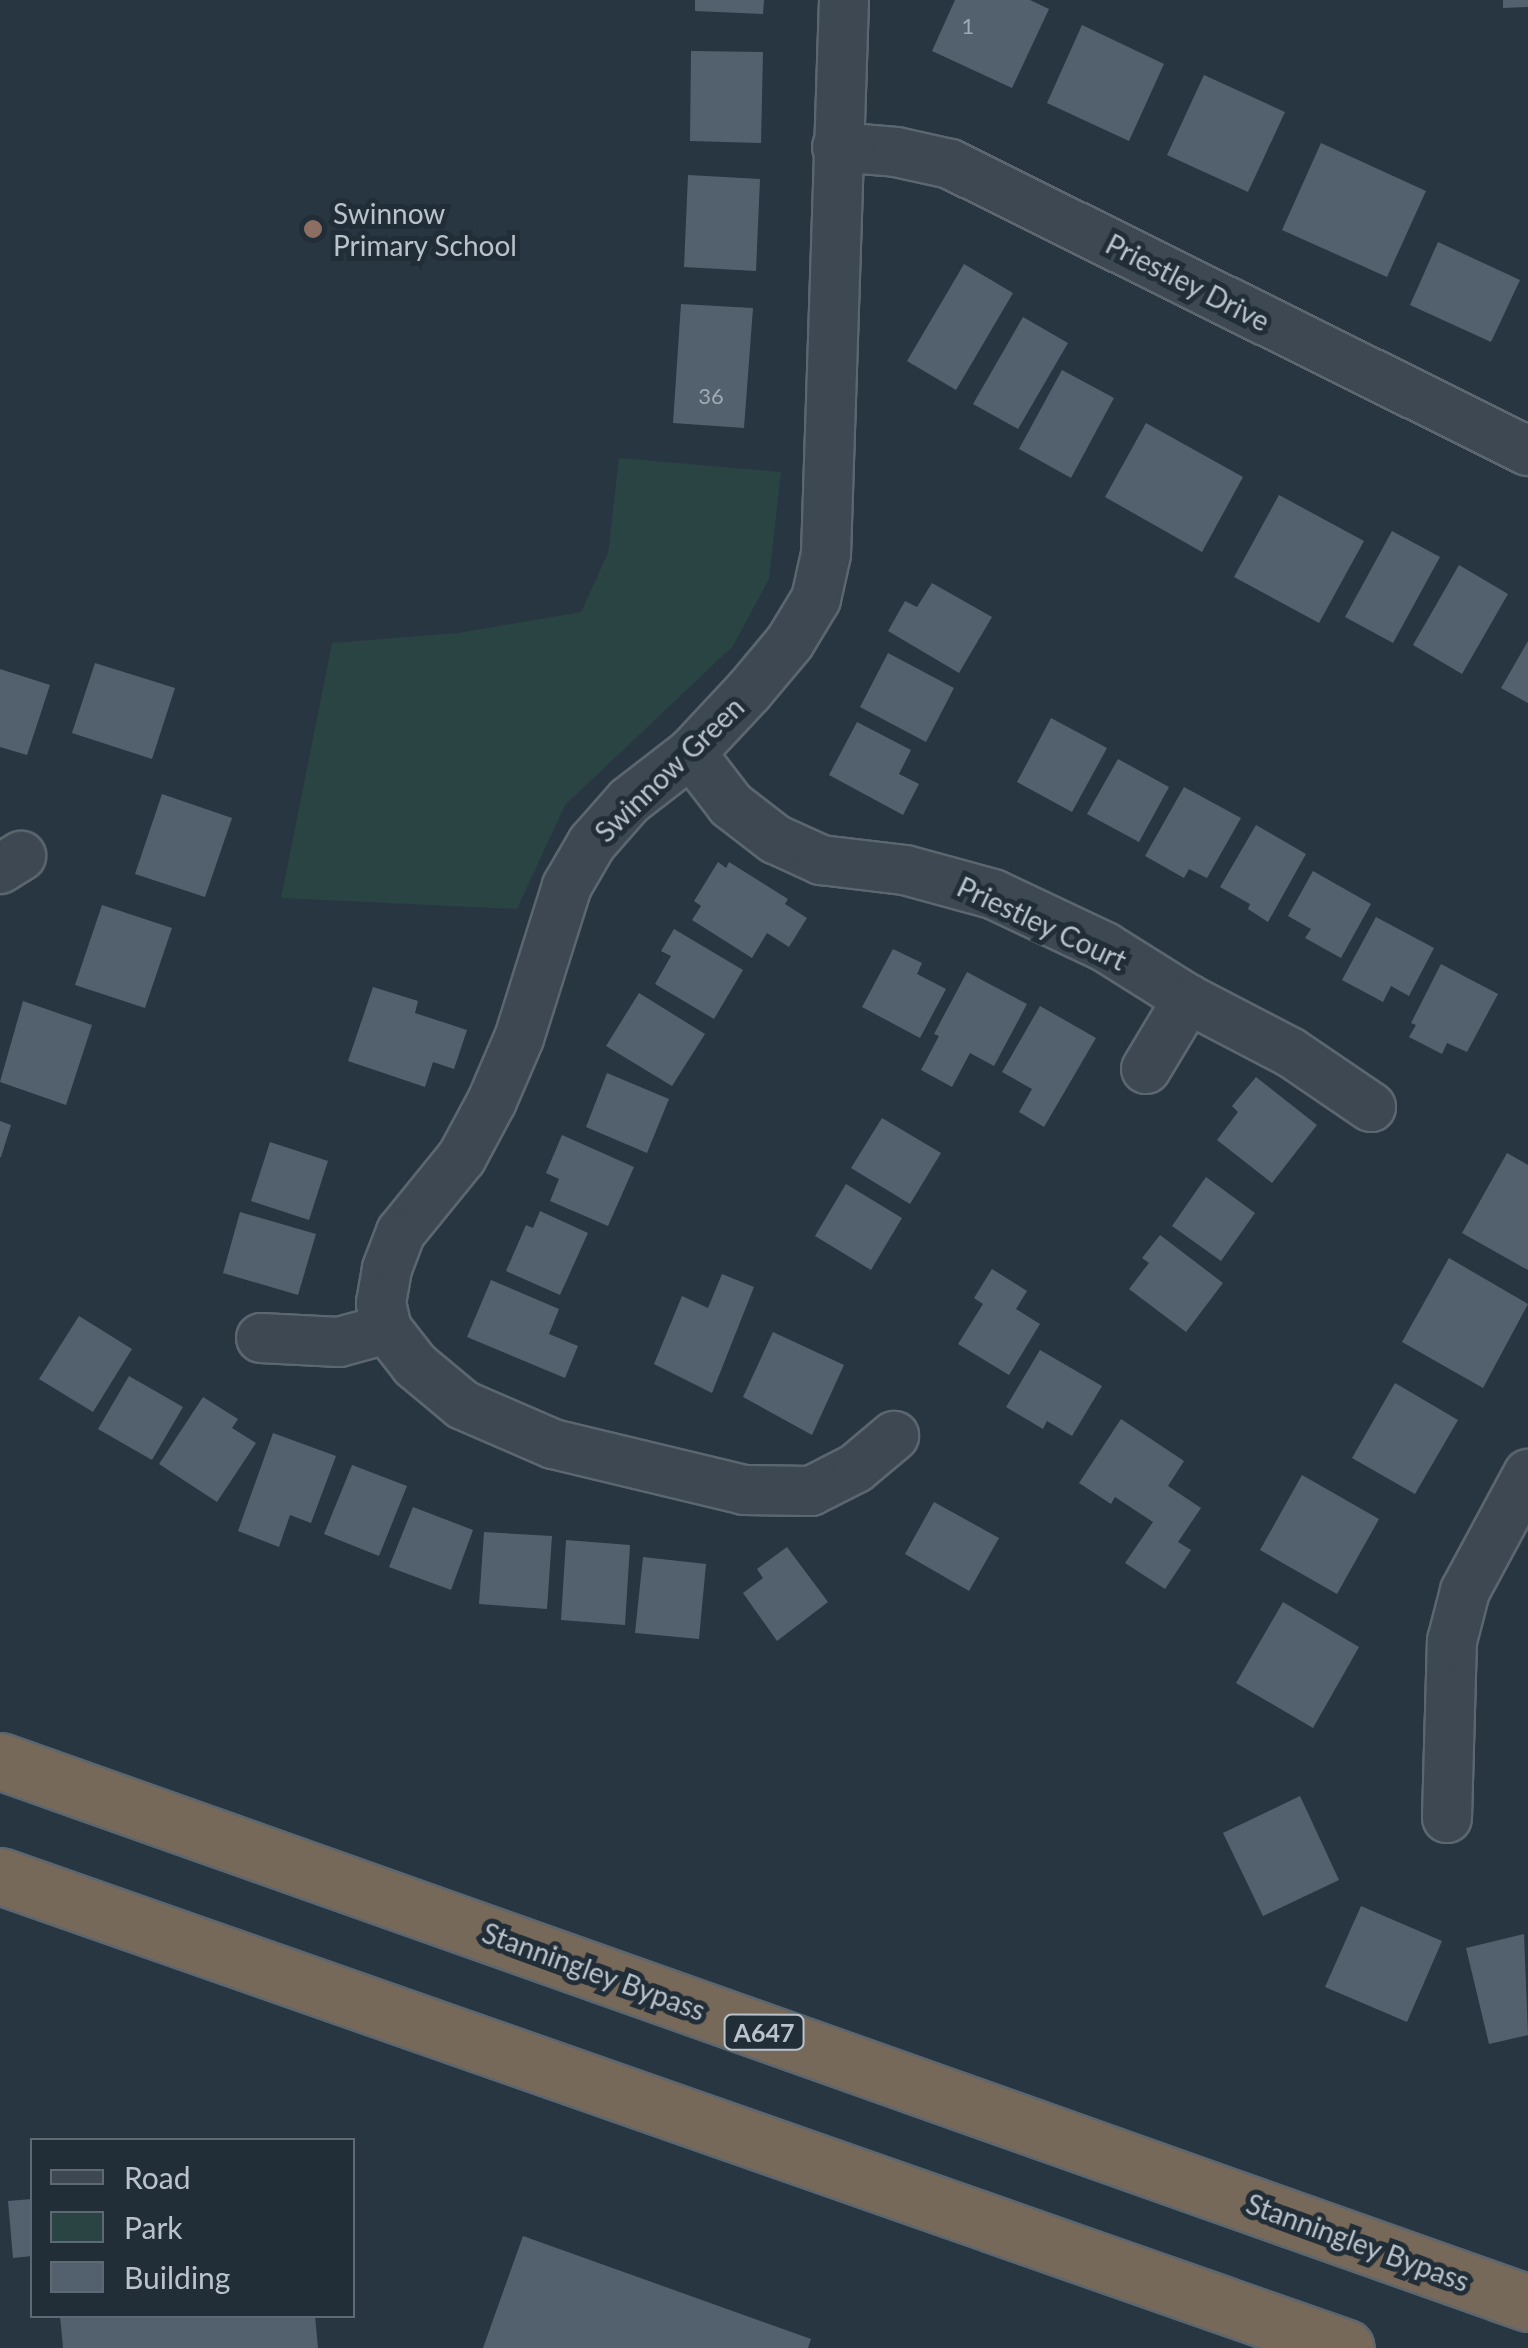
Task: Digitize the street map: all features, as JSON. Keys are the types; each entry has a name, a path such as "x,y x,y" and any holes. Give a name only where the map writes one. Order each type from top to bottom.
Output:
{"highway":[{"name":"Stanningley Bypass","path":"0,1760 1528,2303"},
{"path":"0,1876 1346,2348"}],"street":[{"name":"Swinnow Green","path":"387,1329 381,1303 401,1232 462,1157 492,1102 520,1038 567,886 592,842 629,801 691,752 790,642 816,599 826,554 844,0"},
{"name":"Priestley Drive","path":"837,147 896,152 950,164 1528,451"},
{"name":"Priestley Court","path":"691,752 732,806 775,839 821,860 905,870 992,894 1105,948 1290,1052 1371,1106"},
{"path":"1146,1069 1188,998"},
{"path":"261,1338 339,1342 387,1329 415,1365 463,1406 552,1444 744,1490 812,1491 856,1468 894,1436"},
{"path":"1447,1818 1452,1641 1465,1591 1528,1474"}],"green space":[{"path":"619,458 781,472 769,579 733,646 565,805 517,909 281,898 332,643 458,633 581,612 608,553"}],"building":[{"path":"695,0 764,0 763,14 695,11"},
{"path":"955,0 1030,0 1049,9 1012,88 932,51"},
{"path":"1503,0 1528,0 1528,7 1503,8"},
{"path":"1082,25 1164,64 1129,141 1047,103"},
{"path":"691,51 763,52 761,143 690,141"},
{"path":"1204,75 1285,112 1248,192 1167,155"},
{"path":"1321,143 1426,191 1387,277 1282,230"},
{"path":"688,175 760,179 756,271 684,267"},
{"path":"1438,242 1520,280 1491,342 1410,305"},
{"path":"964,264 1013,293 956,390 907,361"},
{"path":"681,304 753,308 744,428 673,423"},
{"path":"1023,317 1068,343 1018,429 973,404"},
{"path":"1062,370 1114,398 1071,478 1019,449"},
{"path":"1146,423 1243,477 1202,552 1105,497"},
{"path":"1279,495 1364,541 1319,623 1234,577"},
{"path":"1392,531 1440,557 1393,643 1345,617"},
{"path":"1459,565 1508,594 1462,674 1413,645"},
{"path":"932,583 992,617 959,673 888,631 905,601 917,607"},
{"path":"1528,641 1528,703 1501,688"},
{"path":"888,653 954,688 926,742 860,707"},
{"path":"95,663 175,688 152,759 72,733"},
{"path":"0,669 50,685 27,755 0,747"},
{"path":"1051,718 1107,748 1072,812 1017,782"},
{"path":"857,722 911,750 899,774 919,784 903,815 829,775"},
{"path":"1118,759 1169,787 1139,842 1087,814"},
{"path":"1184,787 1241,818 1207,878 1189,869 1184,878 1145,856"},
{"path":"162,794 232,818 205,897 135,874"},
{"path":"1256,825 1306,854 1268,922 1248,909 1250,904 1220,887"},
{"path":"718,862 726,868 729,862 788,899 785,904 807,918 789,947 767,933 752,958 692,920 701,906 694,901"},
{"path":"1313,871 1371,904 1341,958 1305,938 1311,929 1288,916"},
{"path":"102,905 172,928 145,1008 75,985"},
{"path":"1376,917 1434,948 1409,996 1391,986 1383,1002 1342,980"},
{"path":"674,929 743,970 714,1019 655,984 671,956 661,951"},
{"path":"893,949 922,963 917,974 946,989 920,1038 862,1007"},
{"path":"1441,964 1498,994 1467,1052 1447,1043 1442,1054 1409,1037 1416,1025 1411,1023"},
{"path":"967,972 1027,1004 994,1066 970,1053 952,1087 921,1070 939,1036 934,1034"},
{"path":"373,987 418,1001 415,1013 467,1030 454,1069 433,1062 425,1087 348,1061"},
{"path":"639,993 705,1034 672,1086 606,1046"},
{"path":"23,1001 92,1025 66,1105 0,1082"},
{"path":"1040,1006 1096,1038 1044,1127 1019,1112 1032,1089 1002,1072"},
{"path":"607,1073 669,1099 647,1153 586,1127"},
{"path":"1256,1077 1317,1125 1272,1183 1217,1140 1238,1112 1232,1106"},
{"path":"882,1118 941,1153 910,1204 851,1168"},
{"path":"0,1121 11,1125 1,1157 0,1157"},
{"path":"562,1135 634,1167 608,1226 550,1201 559,1179 546,1173"},
{"path":"270,1142 328,1161 309,1220 251,1201"},
{"path":"1507,1153 1528,1165 1528,1270 1462,1233"},
{"path":"1206,1177 1255,1213 1221,1261 1172,1226"},
{"path":"846,1184 902,1218 871,1270 815,1236"},
{"path":"540,1211 588,1233 560,1295 506,1271 526,1225 533,1228"},
{"path":"240,1212 316,1234 298,1295 223,1273"},
{"path":"1160,1235 1223,1283 1186,1332 1129,1289 1149,1263 1142,1258"},
{"path":"1449,1258 1528,1304 1483,1388 1402,1342"},
{"path":"992,1269 1027,1291 1016,1309 1040,1324 1009,1375 958,1344 983,1304 974,1298"},
{"path":"722,1274 754,1287 712,1393 654,1364 682,1296 708,1308"},
{"path":"491,1280 559,1309 549,1334 578,1346 565,1378 467,1337"},
{"path":"79,1316 132,1349 93,1412 39,1379"},
{"path":"773,1332 844,1365 812,1435 743,1397"},
{"path":"1040,1350 1102,1386 1072,1436 1047,1421 1043,1429 1006,1407"},
{"path":"129,1376 183,1407 152,1460 98,1429"},
{"path":"1395,1383 1458,1420 1415,1494 1352,1458"},
{"path":"203,1397 238,1419 232,1428 256,1443 217,1502 159,1464"},
{"path":"1121,1419 1184,1461 1168,1486 1201,1508 1178,1542 1191,1550 1165,1589 1125,1563 1153,1522 1115,1497 1111,1504 1079,1483"},
{"path":"273,1433 336,1456 311,1523 290,1515 279,1547 238,1531"},
{"path":"352,1465 407,1486 379,1556 324,1534"},
{"path":"1302,1475 1379,1519 1337,1594 1260,1550"},
{"path":"934,1502 999,1538 969,1591 905,1554"},
{"path":"413,1507 473,1530 451,1590 389,1567"},
{"path":"484,1532 552,1536 547,1609 479,1604"},
{"path":"566,1540 630,1545 625,1625 561,1620"},
{"path":"787,1547 828,1602 777,1641 743,1593 763,1578 757,1569"},
{"path":"643,1557 706,1564 699,1639 635,1633"},
{"path":"1283,1602 1359,1647 1313,1728 1236,1683"},
{"path":"1300,1796 1339,1880 1263,1916 1223,1833"},
{"path":"1361,1906 1442,1941 1407,2022 1325,1987"},
{"path":"1524,1934 1528,2035 1489,2044 1466,1948"},
{"path":"30,2199 30,2256 13,2258 8,2201"},
{"path":"523,2236 811,2339 808,2348 483,2348"},
{"path":"60,2318 315,2318 318,2348 63,2348"}],"place":[{"name":"Swinnow Primary School","path":"313,229"}]}
